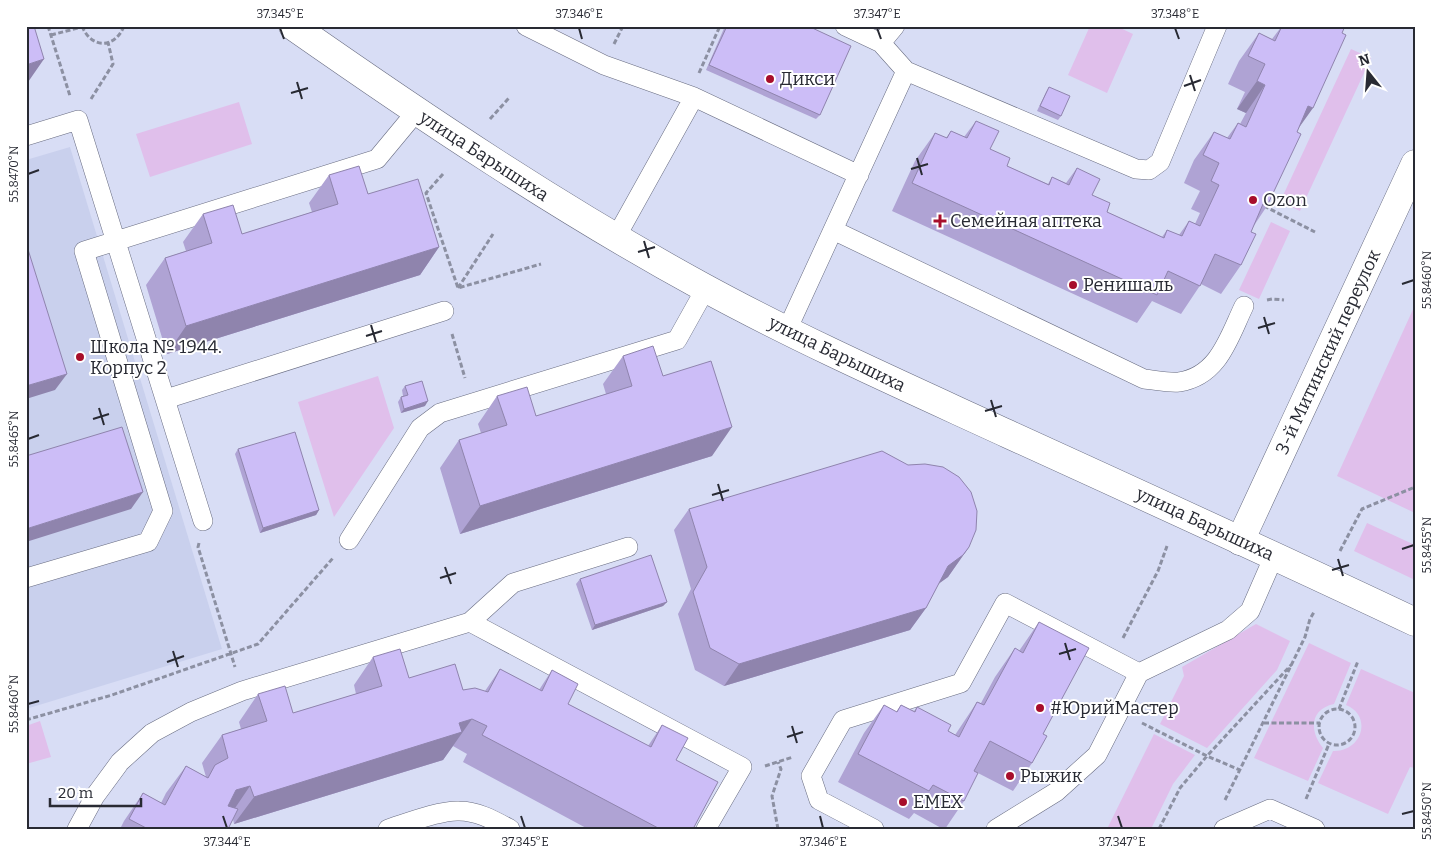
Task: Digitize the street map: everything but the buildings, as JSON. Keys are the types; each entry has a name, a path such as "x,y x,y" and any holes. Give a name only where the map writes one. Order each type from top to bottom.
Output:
{"main road":[{"name":"улица Барышиха","path":"293,26 416,112 525,183 615,239 706,288 787,330 927,397 1415,622"},
{"name":"3-й Митинский переулок","path":"1240,541 1415,164"}],"lane":[{"path":"526,26 604,65 694,97 858,175"},
{"path":"845,26 881,43 906,71 1136,169 1149,170 1160,162 1217,26"},
{"path":"881,43 895,26"},
{"path":"787,330 906,71"},
{"path":"615,239 694,97"},
{"path":"26,578 148,542 163,511 84,251 377,159 416,112"},
{"path":"26,136 78,120 203,521"},
{"path":"833,230 1144,379 1178,382 1201,376 1219,359 1244,306"},
{"path":"349,540 420,428 440,413 677,340 706,288"},
{"path":"166,400 444,311"},
{"path":"78,829 95,796 120,762 152,733 191,712 242,691 470,622 513,583 628,546"},
{"path":"996,829 1056,792 1097,755 1139,673 1228,630 1250,612 1274,556"},
{"path":"874,829 819,800 811,776 843,720 961,683 1004,603 1139,673"},
{"path":"470,622 742,767 706,829"},
{"path":"1224,829 1270,809 1315,829"},
{"path":"388,829 430,816 459,811 488,817 510,829"}],"path":[{"path":"48,26 78,120"},
{"path":"51,35 82,27 86,36 103,44 112,42 120,36 124,26"},
{"path":"697,76 720,26"},
{"path":"78,120 113,64 108,42"},
{"path":"490,119 509,98"},
{"path":"443,174 426,192 458,288"},
{"path":"1261,204 1315,232"},
{"path":"473,403 444,311 493,234"},
{"path":"458,288 541,264"},
{"path":"1340,552 1362,509 1415,487"},
{"path":"203,521 198,547 226,639"},
{"path":"26,720 112,695 258,644 349,540"},
{"path":"1112,659 1158,571 1167,546"},
{"path":"1223,805 1293,663 1314,612"},
{"path":"1339,709 1358,660"},
{"path":"1159,829 1180,788 1293,663"},
{"path":"1339,709 1344,710 1353,718 1355,723 1354,735 1351,740 1341,745 1329,744 1321,735 1320,723 1327,712 1339,709"},
{"path":"1120,712 1207,756 1240,770"},
{"path":"1264,723 1320,723"},
{"path":"1297,820 1329,744"},
{"path":"764,766 800,755"},
{"path":"778,762 781,769 772,796 778,829"}],"shaded area":[{"path":"1090,26 1116,26 1133,34 1107,93 1068,75"},
{"path":"1351,49 1371,58 1300,211 1280,202"},
{"path":"239,102 252,144 150,177 136,134"},
{"name":"Школа № 1944. Корпус 2","path":"70,147 222,649 26,709 26,160"},
{"path":"1271,222 1290,231 1259,299 1239,290"},
{"path":"1415,305 1415,513 1337,476"},
{"path":"378,376 394,428 334,517 298,402"},
{"path":"1367,523 1415,545 1415,580 1354,551"},
{"path":"1256,624 1290,641 1277,670 1207,748 1160,724 1184,676 1182,667"},
{"path":"1309,643 1351,663 1334,704 1320,711 1314,721 1315,735 1323,748 1308,781 1254,758"},
{"path":"1361,669 1415,693 1415,768 1410,767 1388,814 1318,783 1333,751 1343,750 1357,740 1361,725 1359,717 1354,710 1346,705"},
{"path":"40,721 51,757 26,764 26,726"},
{"path":"1154,734 1195,755 1173,784 1151,829 1111,829 1108,827"}],"place":[{"name":"Дикси","path":"770,79"},
{"name":"Ozon","path":"1253,200"},
{"name":"Семейная аптека","path":"940,221"},
{"name":"Ренишаль","path":"1073,285"},
{"name":"Школа № 1944. Корпус 2","path":"80,357"},
{"name":"#ЮрийМастер","path":"1040,708"},
{"name":"Рыжик","path":"1010,776"},
{"name":"EMEX","path":"903,802"}]}
